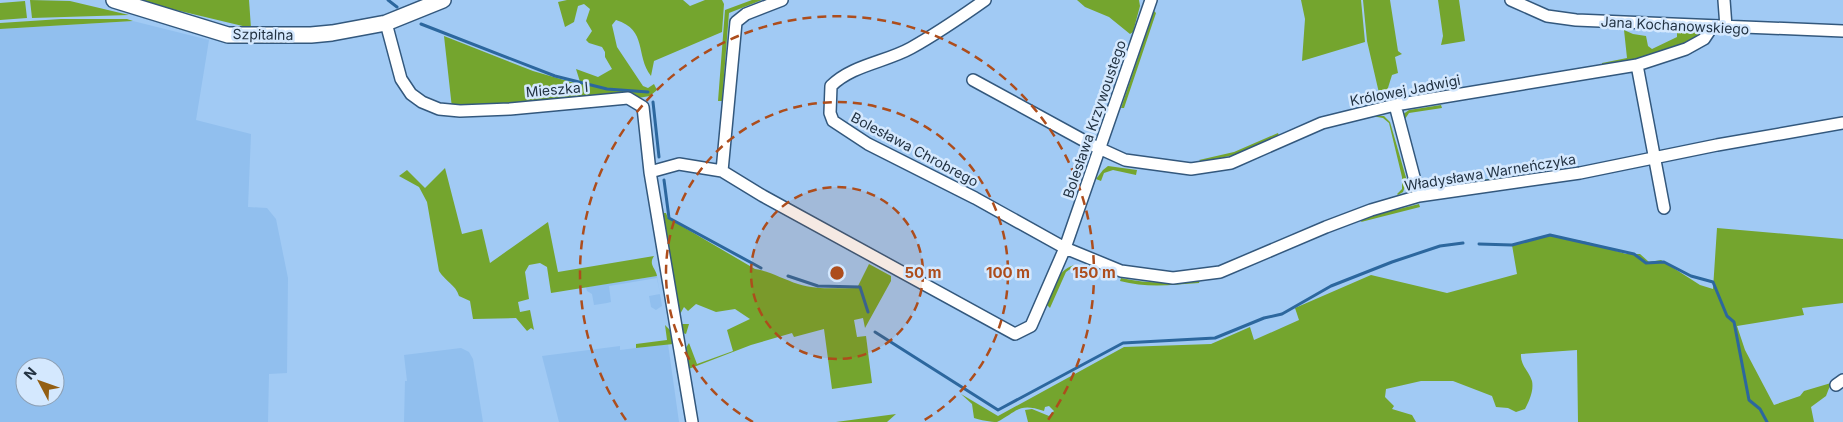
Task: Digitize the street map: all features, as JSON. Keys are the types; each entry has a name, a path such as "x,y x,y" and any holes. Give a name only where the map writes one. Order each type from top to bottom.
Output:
{"street":[{"name":"Szpitalna","path":"114,0 228,35 332,33 386,23"},
{"path":"386,23 443,0"},
{"path":"722,171 736,22 746,14 782,0"},
{"name":"Bolesława Chrobrego","path":"985,0 910,49 862,68 835,82 831,86 830,113 833,121 868,144 975,198 1065,248"},
{"name":"Bolesława Krzywoustego","path":"1065,248 1151,0"},
{"name":"Jana Kochanowskiego","path":"1511,0 1547,16 1576,20 1726,28 1843,31"},
{"path":"1724,0 1726,28"},
{"name":"Mieszka I","path":"386,23 401,79 411,94 422,102 439,109 468,111 628,98 636,101 643,107 650,172 692,422"},
{"name":"Królowej Jadwigi","path":"973,80 1100,149 1125,160 1194,168 1231,162 1322,123 1396,105 1637,64 1686,49 1704,39 1712,27"},
{"path":"1637,64 1664,208"},
{"path":"1396,105 1419,196"},
{"name":"Władysława Warneńczyka","path":"1065,248 1121,270 1151,276 1194,276 1220,272 1326,227 1372,210 1419,196 1580,173 1843,124"},
{"path":"650,172 680,164 722,171 763,197 1015,334 1031,326 1065,248"}],"shaded area":[{"path":"133,21 209,40 196,120 251,134 248,207 267,208 276,219 288,278 287,373 269,374 268,422 0,422 0,29"},
{"path":"657,276 660,294 657,278 609,286 611,302 594,305 592,294 587,291 586,287"},
{"path":"660,294 662,306 656,310 651,307 649,296"},
{"path":"668,344 679,422 559,422 542,356 620,346 620,350"},
{"path":"461,348 469,352 473,359 483,422 404,422 405,381 407,381 404,355"}],"green space":[{"path":"30,0 70,1 129,15 32,18"},
{"path":"134,0 249,0 251,28"},
{"path":"567,0 683,0 690,6 705,0 722,0 724,4 722,32 654,61 651,76 646,68 640,44 633,30 626,24 616,20 612,25 617,47 643,86 648,88 654,84 657,90 650,96 452,108 444,36 533,71 581,85 576,69 598,77 612,69 602,47 589,43 586,40 592,31 586,21 590,9 584,4 578,6 574,22 565,27 558,2"},
{"path":"752,0 762,0 729,13 722,101 718,101 725,10"},
{"path":"1077,0 1139,0 1140,6 1133,32 1130,34 1109,17 1085,7"},
{"path":"1301,0 1361,0 1365,42 1302,61 1305,19"},
{"path":"1363,0 1390,0 1398,51 1402,54 1395,57 1398,73 1392,75 1387,91 1379,93 1367,41"},
{"path":"1438,0 1459,0 1465,41 1441,45 1443,36"},
{"path":"25,1 27,18 0,20 0,3"},
{"path":"1154,11 1156,13 1124,108 1121,108"},
{"path":"61,19 127,19 133,21 0,29 0,23"},
{"path":"1624,30 1646,36 1648,46 1652,49 1677,37 1677,32 1698,32 1699,35 1691,42 1668,52 1602,65 1602,63 1627,58"},
{"path":"1441,105 1442,108 1409,113 1405,119 1421,180 1427,185 1471,182 1510,175 1510,178 1433,191 1424,189 1420,184 1402,115 1409,110"},
{"path":"1372,116 1384,116 1390,122 1407,181 1403,192 1398,195 1402,189 1402,177 1389,123 1383,118"},
{"path":"1278,133 1279,136 1238,154 1202,162 1199,160 1234,152"},
{"path":"1108,166 1137,170 1136,175 1113,170 1104,173 1101,181 1096,179"},
{"path":"445,168 462,234 482,229 490,263 548,222 558,272 654,256 652,264 657,276 551,293 547,267 540,263 529,265 525,272 529,299 518,302 520,312 530,310 534,330 531,328 527,331 516,318 473,319 470,301 459,296 458,292 439,271 427,202 419,187 399,176 407,170 425,188"},
{"path":"1419,204 1420,207 1361,222 1363,218"},
{"path":"661,213 666,213 668,218 755,269 805,286 857,288 869,264 891,276 891,281 865,328 863,318 854,320 857,337 866,336 872,383 832,389 824,329 794,337 792,333 751,345 686,370 684,351 689,343 697,364 733,351 727,330 750,319 735,309 716,312 696,304 688,311 684,307 679,316 681,324 689,324 686,334 683,333 679,328"},
{"path":"1717,228 1843,239 1843,303 1802,308 1804,315 1737,326 1745,350 1774,405 1800,396 1804,391 1831,383 1826,396 1811,407 1814,422 1578,422 1577,350 1521,354 1522,361 1531,377 1532,388 1530,399 1525,409 1516,412 1508,408 1496,407 1492,396 1453,381 1421,381 1386,389 1385,397 1394,406 1392,409 1412,415 1416,422 1028,422 1025,410 1032,409 1049,416 1054,411 1049,406 1045,407 1044,411 1035,408 1018,409 995,422 974,418 972,404 961,394 998,416 1124,347 1211,344 1250,327 1254,340 1299,320 1295,308 1371,275 1447,293 1517,274 1512,245 1550,235 1587,242 1626,254 1640,254 1649,262 1661,260 1700,285 1713,289"},
{"path":"1076,265 1066,272 1050,308 1046,304 1060,275 1065,270"},
{"path":"1121,278 1160,282 1200,280 1199,283 1149,285 1120,281"},
{"path":"665,325 670,330 673,344 636,348 636,344 667,340"},
{"path":"896,414 887,422 836,422"}],"waterway":[{"path":"388,0 397,7"},
{"path":"421,24 555,76 607,89 648,92"},
{"path":"653,102 659,157"},
{"path":"664,180 669,218 761,268"},
{"path":"1479,244 1512,245 1550,235 1634,254 1646,263 1664,262 1691,276 1713,282 1727,316 1734,322 1749,400 1760,409 1767,422"},
{"path":"875,332 998,410 1123,343 1215,338 1264,318 1282,314 1331,286 1392,262 1440,246 1463,243"},
{"path":"788,276 818,286 860,287 868,312"}]}
